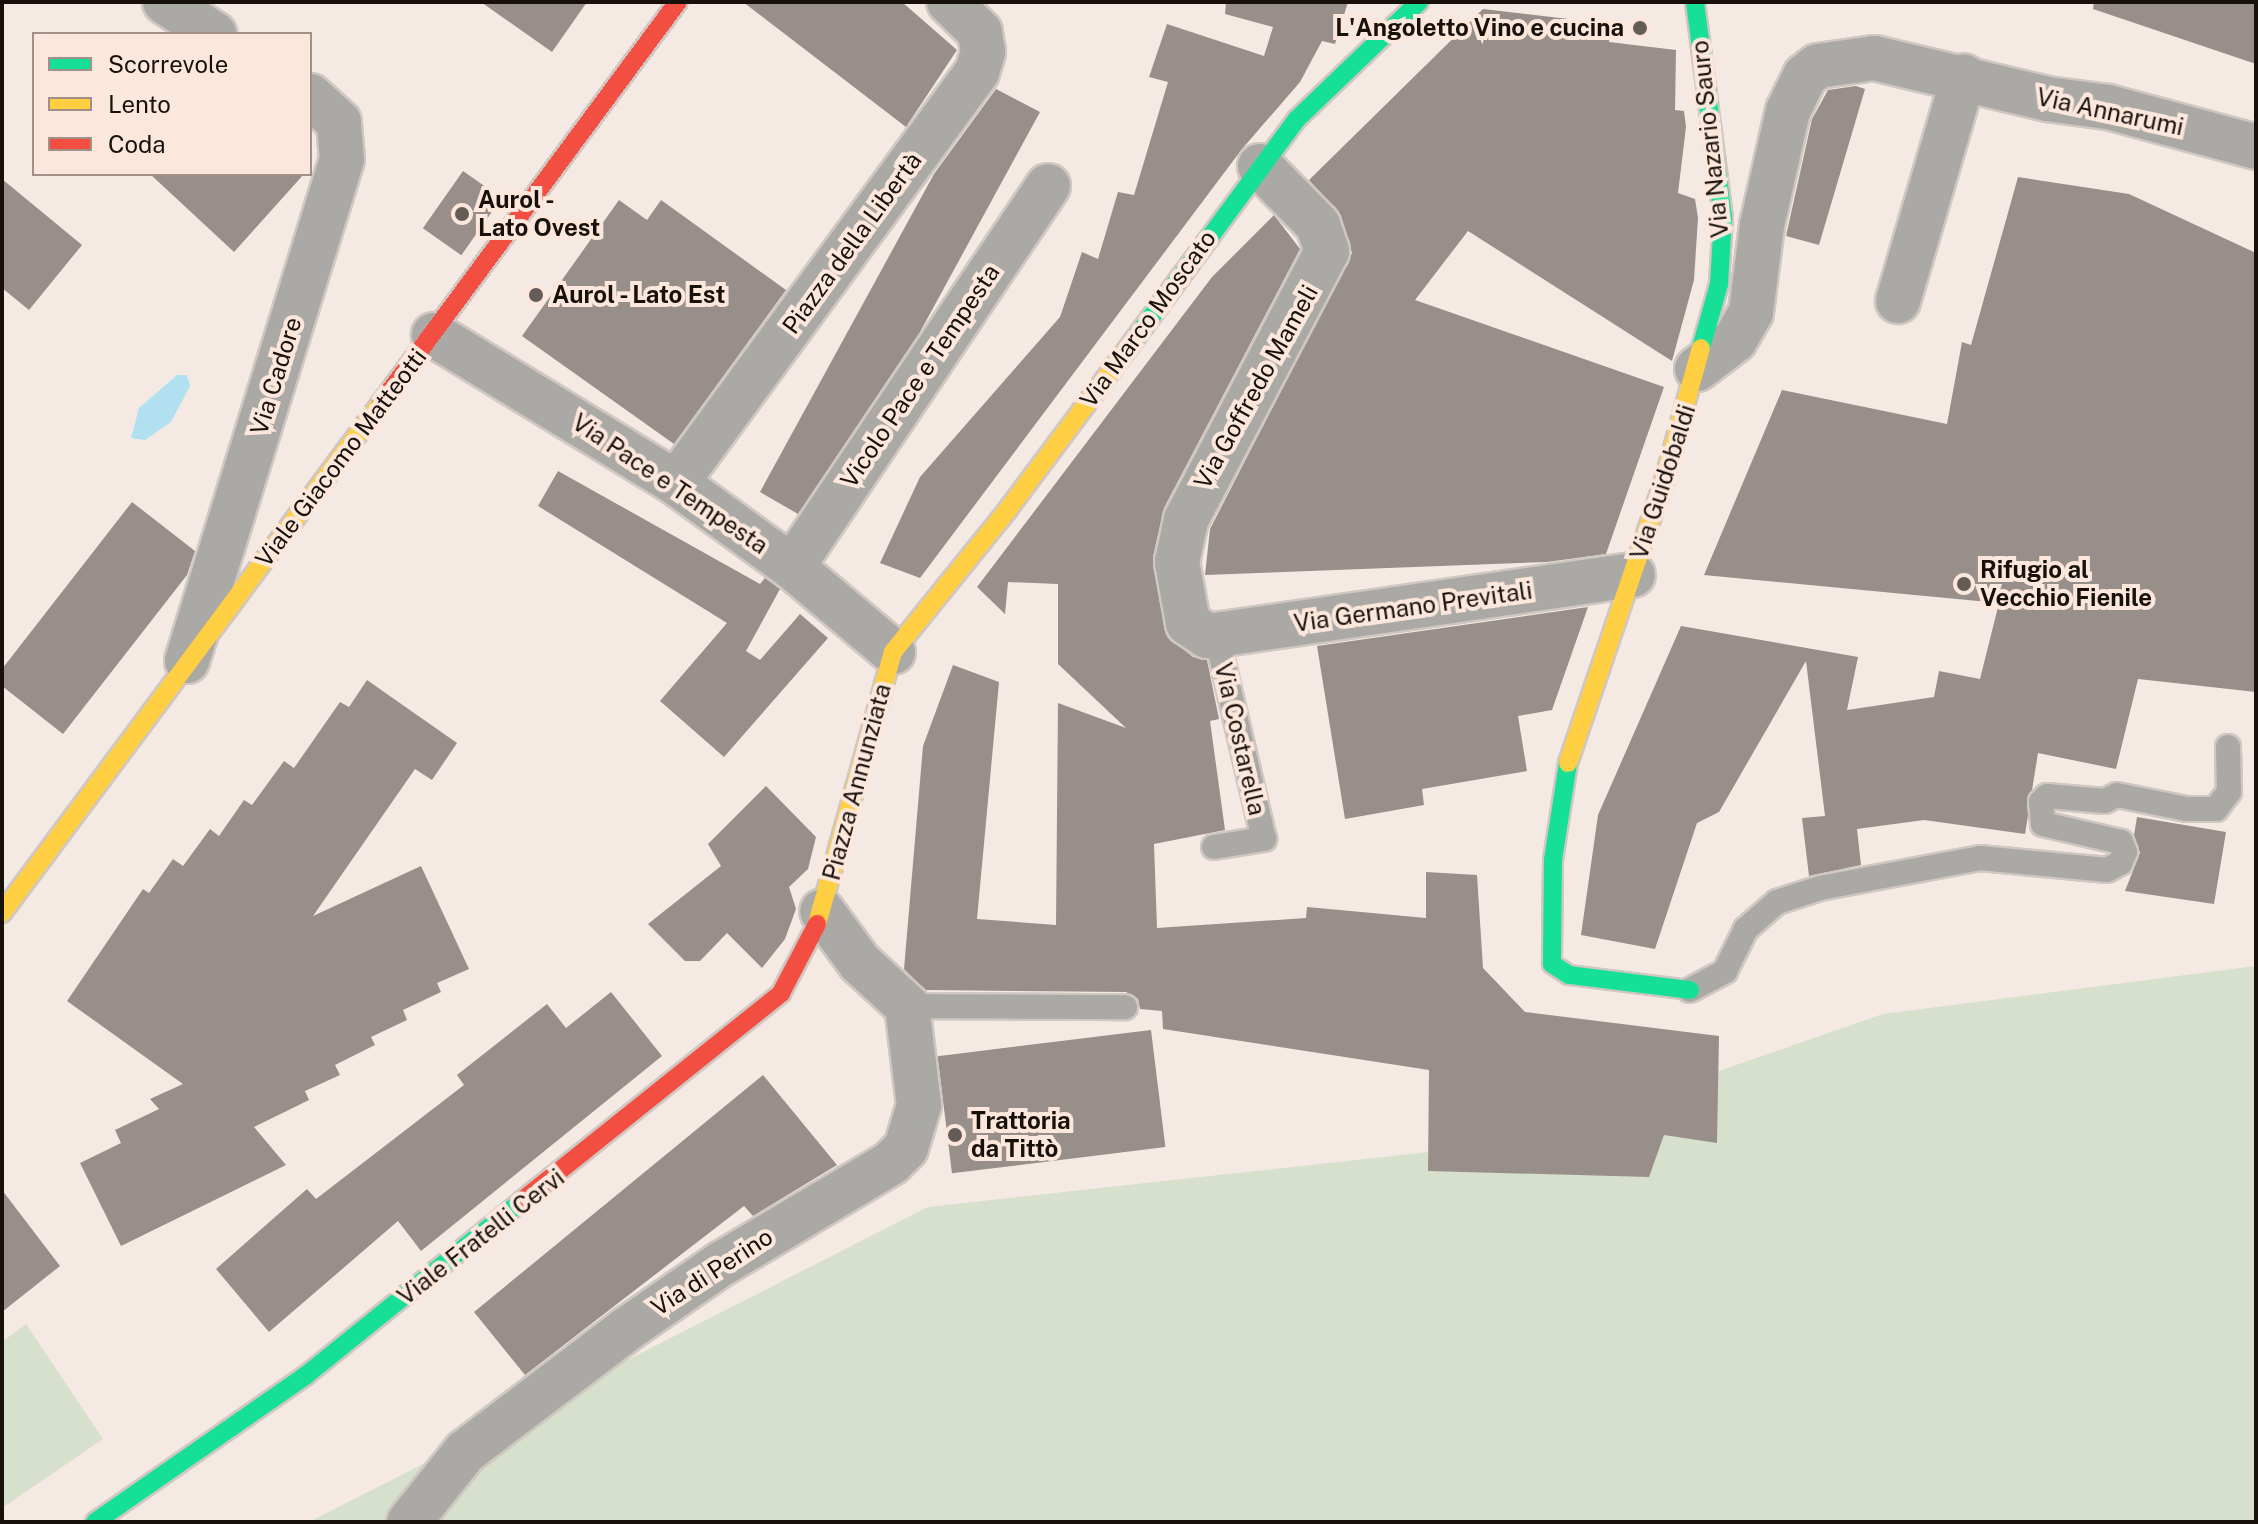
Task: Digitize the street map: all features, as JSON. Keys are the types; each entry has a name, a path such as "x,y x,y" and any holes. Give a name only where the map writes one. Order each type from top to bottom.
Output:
{"street":[{"path":"165,2 211,32"},
{"name":"Viale Giacomo Matteotti","path":"2,913 434,335 678,2"},
{"name":"Piazza della Libertà","path":"676,483 977,72 983,52 980,32 949,2"},
{"name":"Via Marco Moscato","path":"893,652 1009,508 1260,166 1326,88 1419,2"},
{"name":"Via Nazario Sauro","path":"1695,2 1723,217 1719,284 1697,369"},
{"name":"Via Annarumi","path":"1697,369 1735,340 1751,312 1762,225 1796,91 1818,66 1859,57 1964,76 2047,99 2108,107 2256,147"},
{"path":"1898,301 1964,76"},
{"name":"Via Cadore","path":"186,665 342,159 339,122 312,98"},
{"name":"Via Goffredo Mameli","path":"1205,632 1183,613 1178,572 1186,520 1327,251 1318,225 1260,166"},
{"name":"Vicolo Pace e Tempesta","path":"792,567 1048,186"},
{"name":"Via Pace e Tempesta","path":"434,335 676,483 792,567 893,652"},
{"name":"Via Guidobaldi","path":"1690,990 1588,981 1552,964 1553,860 1566,768 1633,575 1697,369"},
{"name":"Via Germano Previtali","path":"1205,632 1633,575"},
{"name":"Piazza Annunziata","path":"822,911 893,652"},
{"path":"822,911 900,1001"},
{"name":"Viale Fratelli Cervi","path":"95,1522 305,1376 765,1011 797,971 822,911"},
{"name":"Via di Perino","path":"409,1522 465,1452 655,1307 898,1157 912,1138 918,1115 900,1001"}],"lane":[{"name":"Via Costarella","path":"1205,632 1264,839 1214,847"},
{"path":"1690,990 1725,971 1746,929 1769,908 1820,888 1980,858 2107,870 2120,863 2125,852 2121,842 2043,824 2041,802 2047,796 2105,801 2117,795 2187,809 2216,809 2229,792 2228,747"},
{"path":"900,1001 1125,1007"}],"green space":[{"path":"2256,966 2256,1522 309,1522 928,1207 1511,1143 1883,1014"},
{"path":"26,1324 103,1439 2,1508 2,1342"}],"water":[{"path":"177,375 187,375 190,386 171,422 145,440 131,438 139,408"}],"building":[{"path":"481,2 587,2 552,52"},
{"path":"743,2 902,2 957,50 906,127"},
{"path":"1226,2 1348,2 1335,44 1322,41 1300,82 1242,149 920,578 880,563 920,477 1060,317 1082,252 1098,259 1118,192 1134,195 1168,82 1149,77 1167,24 1264,56 1273,27 1225,14"},
{"path":"2094,2 2256,2 2256,64 2093,9"},
{"path":"1483,9 1611,24 1609,42 1676,50 1675,110 1684,111 1686,127 1678,193 1695,199 1698,218 1694,280 1672,361 1468,231 1415,300 1664,387 1606,554 1547,562 1205,575 1210,529 1352,253 1341,216 1309,180"},
{"path":"1856,86 1865,89 1819,245 1786,236 1812,119 1828,90"},
{"path":"996,89 1040,112 920,332 798,514 760,492 934,174"},
{"name":"Aurol - Lato Ovest","path":"463,171 502,198 461,255 423,228"},
{"path":"152,176 302,176 234,252"},
{"path":"2018,177 2129,194 2256,253 2256,692 2138,679 2116,769 2038,753 2025,834 1924,820 1857,829 1861,865 1809,876 1802,818 1825,816 1806,661 1719,812 1697,823 1655,949 1581,935 1598,815 1681,626 1858,657 1847,710 1934,697 1939,671 1980,679 1999,603 1704,575 1782,390 1947,424 1962,342 1971,345"},
{"path":"2,179 82,245 29,310 2,288"},
{"path":"619,200 647,220 661,200 786,290 674,444 522,336"},
{"path":"1274,215 1300,249 1164,508 1153,557 1167,636 1193,657 1207,660 1219,719 1210,721 1225,830 1154,844 1157,928 1306,918 1307,907 1426,918 1426,872 1477,875 1483,968 1525,1012 1719,1036 1717,1143 1664,1135 1649,1177 1428,1171 1429,1070 1163,1029 1162,1011 1140,1009 1138,999 1126,992 925,990 904,969 923,746 953,665 999,682 977,919 1056,925 1058,703 1126,728 1058,664 1058,584 1008,582 1005,614 977,587 1212,277"},
{"path":"558,471 760,584 765,578 780,589 746,651 760,660 800,614 828,638 724,757 660,701 727,623 538,506"},
{"path":"132,502 195,551 187,575 63,734 2,686 2,669"},
{"path":"1588,607 1552,710 1518,716 1527,771 1422,789 1424,805 1345,819 1317,646"},
{"path":"367,680 457,743 432,780 415,769 313,916 421,866 469,969 437,983 441,992 403,1010 407,1020 371,1037 375,1045 335,1065 340,1075 305,1091 309,1100 254,1127 286,1165 121,1246 80,1163 121,1143 115,1130 159,1109 150,1099 183,1084 67,1001 143,889 149,893 173,859 183,866 210,829 219,836 244,800 252,805 284,761 294,768 340,702 349,707"},
{"path":"766,786 816,837 808,869 789,887 796,909 785,939 762,968 727,933 700,961 685,961 648,924 721,866 708,844"},
{"path":"2137,817 2226,832 2214,904 2125,891 2140,853 2134,835"},
{"path":"611,992 662,1056 421,1251 398,1221 269,1332 216,1269 307,1189 316,1199 464,1085 457,1075 547,1004 566,1028"},
{"path":"1151,1030 1165,1147 952,1173 938,1056"},
{"path":"763,1075 837,1165 753,1216 744,1206 525,1375 474,1312"},
{"path":"2,1190 60,1266 2,1312"}],"traffic: fast":[{"path":"1134,340 1297,119 1419,2"},
{"path":"1695,2 1723,217 1719,284 1701,348"},
{"path":"1568,763 1553,860 1552,964 1569,975 1690,990"},
{"path":"95,1522 305,1376 523,1200"}],"traffic: slow":[{"path":"817,924 893,652 1009,508 1134,340"},
{"path":"1568,763 1663,484 1701,348"},
{"path":"2,913 381,403"}],"traffic: jam":[{"path":"381,403 678,2"},
{"path":"523,1200 781,993 817,924"}],"place":[{"name":"L'Angoletto Vino e cucina","path":"1640,28"},
{"name":"Aurol - Lato Ovest","path":"462,214"},
{"name":"Aurol - Lato Est","path":"536,295"},
{"name":"Rifugio al Vecchio Fienile","path":"1964,584"},
{"name":"Trattoria da Tittò","path":"955,1135"}]}
